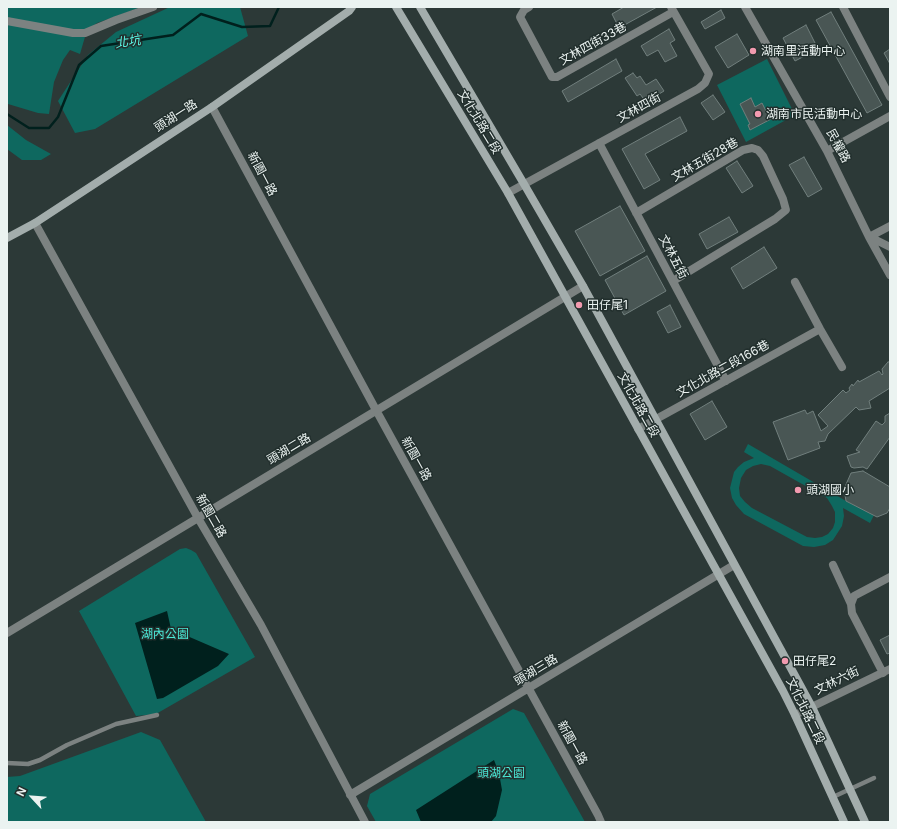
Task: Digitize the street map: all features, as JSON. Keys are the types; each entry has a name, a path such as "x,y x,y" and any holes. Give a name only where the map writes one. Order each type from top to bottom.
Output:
{"street":[{"path":"7,21 73,33 85,33 153,7"},
{"name":"文化北路二段","path":"396,7 508,193 718,574 795,715 844,822"},
{"name":"文化北路二段","path":"420,7 583,286 812,707 865,822"},
{"name":"文林四街33巷","path":"529,7 524,10 520,17 552,77 557,77 672,10"},
{"name":"民權路","path":"745,7 827,151 869,237 890,275"},
{"path":"843,7 890,97"},
{"name":"頭湖一路","path":"7,238 35,223 212,107 352,8"},
{"name":"文林四街","path":"508,193 698,89 705,83 709,74 672,10"},
{"name":"新園一路","path":"212,107 601,822"},
{"path":"827,151 890,116"},
{"name":"文林五街","path":"599,143 726,381"},
{"name":"文林五街28巷","path":"636,213 743,150 752,148 758,150 762,156 783,198 786,210 775,219 673,281"},
{"name":"新園二路","path":"35,223 198,518 261,625 365,822"},
{"path":"869,237 890,226"},
{"path":"869,237 890,247"},
{"path":"795,282 842,367"},
{"name":"頭湖二路","path":"7,633 583,286"},
{"name":"文化北路二段166巷","path":"638,430 820,329"},
{"name":"頭湖三路","path":"350,795 734,565"},
{"path":"833,565 851,604 852,613 886,671"},
{"path":"851,604 854,596 890,577"},
{"name":"文林六街","path":"795,715 886,671"}],"lane":[{"path":"7,763 28,764 40,760 67,745 116,724 157,716"},
{"path":"833,797 874,778"}],"green space":[{"path":"7,7 142,7 97,23 87,30 80,54 70,50 63,60 54,82 49,114 38,113 7,103"},
{"path":"170,7 240,7 248,36 95,129 75,133 58,101 88,55 116,32"},
{"path":"767,59 795,115 746,142 717,85"},
{"path":"7,125 26,140 51,154 41,160 22,160 7,149"},
{"path":"748,444 846,501 874,515 870,523 843,508 844,516 842,526 833,540 825,545 814,547 803,546 744,514 732,498 730,488 734,472 738,467 744,462 754,458 744,452","holes":["761,464 770,466 827,498 835,512 835,522 833,528 828,534 822,537 807,537 752,508 745,502 740,496 739,488 741,478 746,470"]},
{"name":"湖內公園","path":"186,548 196,553 255,657 156,714 136,716 79,611 180,549"},
{"name":"頭湖公園","path":"513,709 524,713 585,822 376,822 367,806 370,794"},
{"path":"141,732 160,740 206,822 7,822 7,777 20,776"}],"water":[{"path":"167,611 171,629 229,654 218,666 163,698 157,699 135,623"},
{"path":"494,760 499,773 502,790 496,816 491,822 421,822 416,810"}],"building":[{"path":"624,7 657,7 619,28 612,14"},
{"path":"721,10 725,18 705,29 701,22"},
{"path":"831,12 882,105 867,113 816,20"},
{"path":"806,25 818,49 795,61 783,38"},
{"path":"669,29 675,40 670,43 677,56 665,62 658,50 647,56 641,46"},
{"path":"737,34 749,55 728,68 715,47"},
{"path":"890,49 890,64 884,53"},
{"path":"616,59 622,71 568,102 562,91"},
{"path":"633,73 637,78 640,76 646,85 656,79 664,91 646,102 640,94 637,96 625,78"},
{"path":"713,95 725,112 713,120 701,103"},
{"name":"湖南市民活動中心","path":"751,98 755,107 762,103 766,111 768,110 773,118 750,130 748,125 750,124 740,104"},
{"path":"680,117 687,131 645,154 660,180 644,189 622,149"},
{"path":"804,157 822,189 808,197 789,165"},
{"path":"737,161 753,186 742,193 726,168"},
{"path":"620,206 645,251 600,276 575,231"},
{"path":"729,217 738,232 707,249 699,234"},
{"path":"764,247 777,268 743,289 731,268"},
{"path":"647,256 666,291 624,315 605,280"},
{"path":"670,305 681,327 668,333 657,312"},
{"path":"888,362 890,362 890,388 869,401 871,408 859,410 856,407 828,434 825,441 818,442 820,448 788,460 773,422 805,410 807,414 813,411 821,431 828,426 818,415 843,390 846,393 850,390 849,388 852,384 853,386 858,380 859,382 879,371 882,375 882,369"},
{"path":"712,401 727,427 705,440 690,414"},
{"path":"890,413 890,437 867,469 863,467 851,467 847,456 860,452 856,450 876,421 882,425 885,422 885,416"},
{"path":"863,471 890,487 890,508 887,513 877,517 846,501 844,489 851,473"},
{"path":"890,635 890,653 887,654 880,640"}],"waterway":[{"name":"北坑","path":"7,114 29,128 49,128 58,117 79,65 101,46 173,35 201,14 242,27 270,26 279,7"}],"place":[{"name":"湖南里活動中心","path":"753,51"},
{"name":"湖南市民活動中心","path":"758,114"},
{"name":"田仔尾1","path":"579,305"},
{"name":"頭湖國小","path":"798,490"},
{"name":"田仔尾2","path":"785,661"}]}
